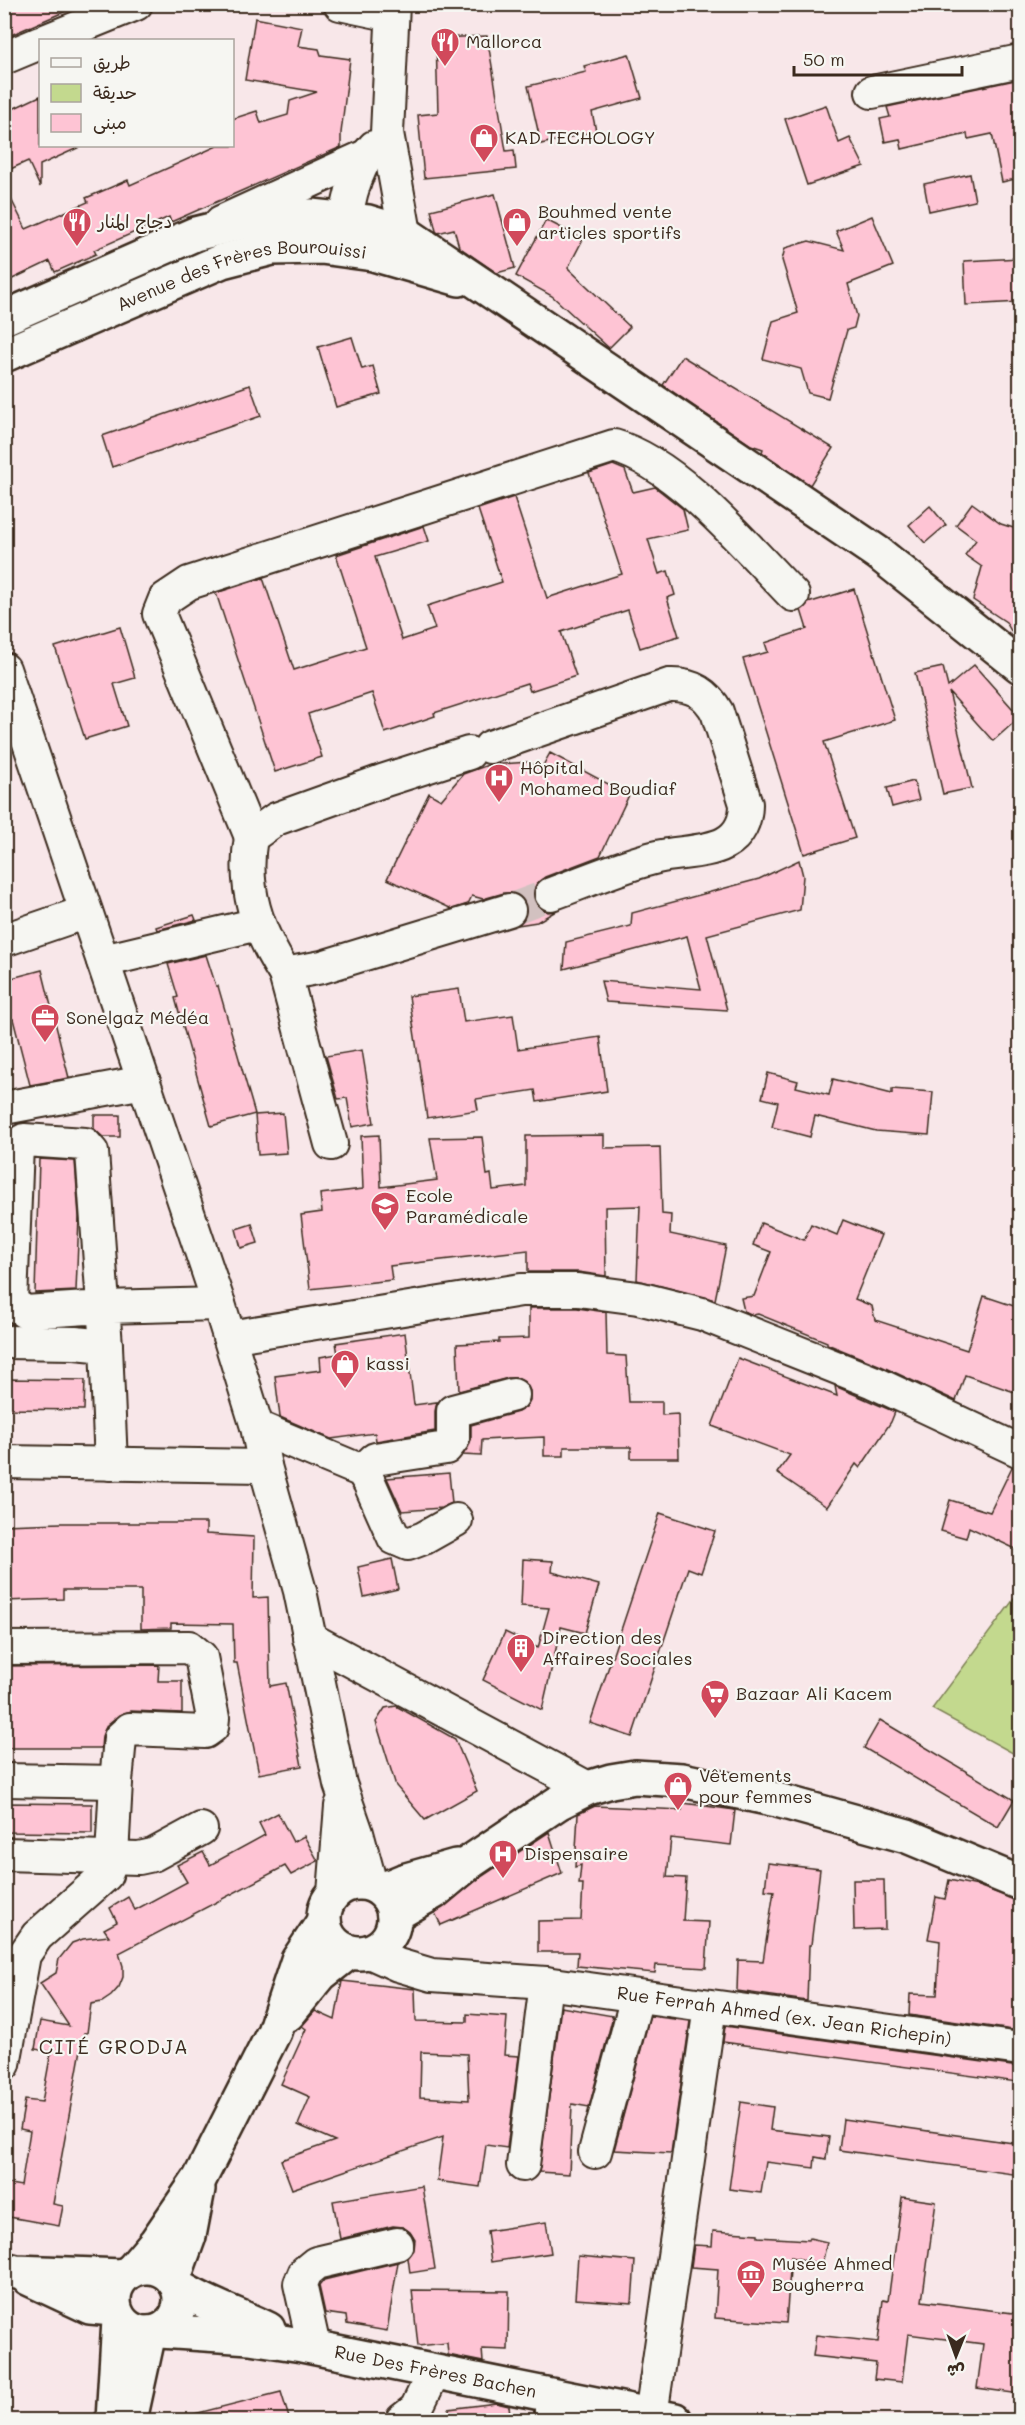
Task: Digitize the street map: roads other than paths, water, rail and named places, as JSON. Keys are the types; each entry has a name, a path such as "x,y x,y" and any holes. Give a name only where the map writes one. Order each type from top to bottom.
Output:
{"main road":[{"path":"4,318 195,234 255,221 310,216 344,235 368,222 402,247 484,286 878,553 1014,654"},
{"name":"Avenue des Frères Bourouissi","path":"4,355 222,261 272,248 321,247 344,235"},
{"path":"382,1897 425,1874 470,1863 558,1803 588,1788 623,1779 658,1777 777,1800 907,1836 1020,1882"},
{"path":"113,2421 117,2315 113,2298 116,2287 156,2242 200,2178 274,2032 298,1960 329,1907 351,1884 382,1897 394,1924 385,1942 334,1962 308,1987 274,2032"},
{"path":"329,1907 332,1940 359,1952"},
{"path":"175,2283 189,2236 200,2178"},
{"path":"145,2266 156,2268 175,2283 180,2297 179,2309 170,2324 155,2332 137,2332 117,2315 90,2307 10,2270 128,2272 145,2266"},
{"name":"Rue Des Frères Bachen","path":"175,2283 204,2302 308,2346"},
{"path":"130,2421 155,2332"},
{"name":"Rue Des Frères Bachen","path":"155,2332 250,2337 308,2346 434,2372 551,2408 658,2419"}],"street":[{"path":"48,39 136,4"},
{"path":"340,4 393,10 377,144 402,247"},
{"path":"4,58 39,43"},
{"path":"873,92 1020,61"},
{"path":"195,234 377,144"},
{"path":"344,235 354,188 377,144"},
{"path":"331,1144 285,974 273,956 258,924 246,866 251,837 159,614 165,599 189,583 614,446 650,463 685,486 793,595"},
{"path":"4,669 230,1337 257,1427 265,1466 300,1591 340,1784 382,1897"},
{"path":"251,837 276,819 382,781 669,685 692,687 711,702 717,712 746,804 746,816 735,836 714,847 633,864 550,894"},
{"path":"285,974 322,968 509,910"},
{"path":"4,940 86,912"},
{"path":"103,961 258,924"},
{"path":"4,1108 144,1082"},
{"path":"111,1464 104,1307 92,1152 85,1144 24,1140 16,1145 11,1302 25,1312 104,1307 219,1304"},
{"path":"230,1337 521,1290 578,1290 638,1298 702,1314 873,1382 1020,1451"},
{"path":"4,1342 75,1343 105,1346"},
{"path":"362,1471 375,1460 446,1448 453,1439 453,1411 513,1395"},
{"path":"257,1427 362,1471 394,1538 408,1544 456,1520"},
{"path":"4,1462 265,1466"},
{"path":"309,1638 588,1788"},
{"path":"4,1648 189,1647 201,1657 213,1718 212,1727 205,1732 130,1729 120,1738 112,1856 106,1875 37,1936 24,1955 4,2064"},
{"path":"4,1780 116,1782"},
{"path":"329,1907 340,1838 340,1784"},
{"path":"4,1854 139,1858 153,1856 201,1829"},
{"name":"Rue Ferrah Ahmed (ex. Jean Richepin)","path":"359,1952 432,1975 546,1983 1020,2049"},
{"path":"523,2166 546,1983"},
{"path":"595,2152 637,1997"},
{"path":"658,2419 710,2007"},
{"path":"308,2346 300,2284 305,2272 316,2264 398,2244"},
{"path":"402,2421 416,2409 434,2372"}],"tunnel":[{"path":"509,910 551,894"}],"place":[{"name":"Mallorca","path":"445,68"},
{"name":"KAD TECHOLOGY","path":"484,164"},
{"name":"دجاج المنار","path":"77,248"},
{"name":"Bouhmed vente articles sportifs","path":"517,248"},
{"name":"Hôpital Mohamed Boudiaf","path":"499,804"},
{"name":"Sonelgaz Médéa","path":"45,1044"},
{"name":"Ecole Paramédicale","path":"385,1232"},
{"name":"kassi","path":"345,1390"},
{"name":"Direction des Affaires Sociales","path":"521,1674"},
{"name":"Bazaar Ali Kacem","path":"715,1720"},
{"name":"Vêtements pour femmes","path":"678,1812"},
{"name":"Dispensaire","path":"503,1880"},
{"name":"Musée Ahmed Bougherra","path":"751,2300"}],"district":[{"name":"CITÉ GRODJA","path":"114,2047"}]}
